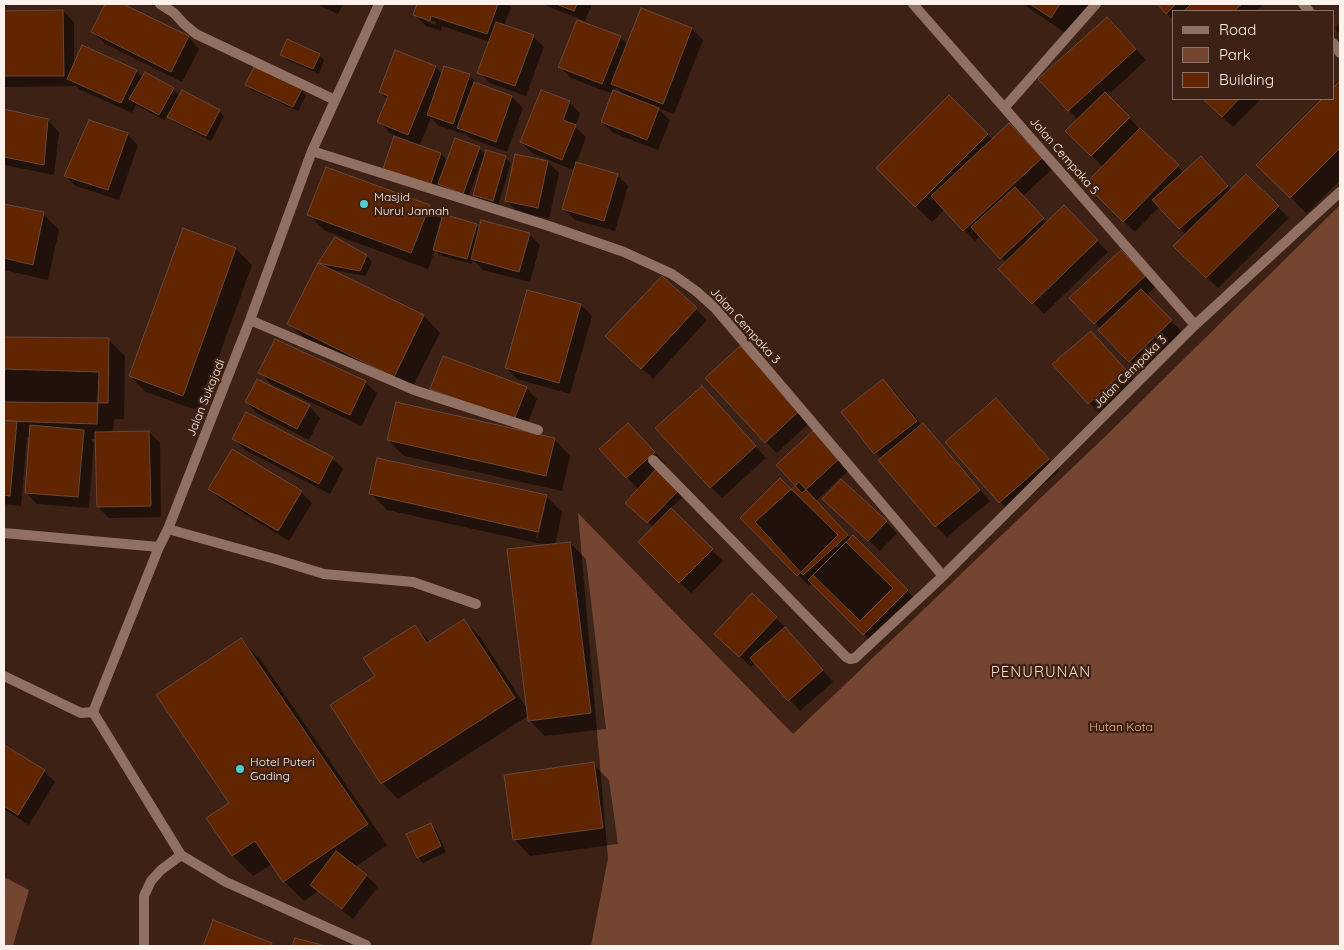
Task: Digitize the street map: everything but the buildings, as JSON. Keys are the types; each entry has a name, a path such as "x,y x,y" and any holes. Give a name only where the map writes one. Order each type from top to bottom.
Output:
{"street":[{"path":"160,4 174,13 196,34 335,100"},
{"name":"Jalan Sukajadi","path":"93,712 159,547 168,530 250,320 312,151 380,4"},
{"name":"Jalan Cempaka 5","path":"913,4 1195,325"},
{"path":"1005,107 1096,4"},
{"name":"Jalan Cempaka 3","path":"312,151 549,226 624,252 672,274 696,291 715,308 943,576"},
{"name":"Jalan Cempaka 3","path":"653,460 846,657 850,659 855,658 943,576 1195,325 1340,192"},
{"path":"250,320 414,390 538,430"},
{"path":"168,530 324,574 413,582 476,604"},
{"path":"4,533 159,547"},
{"path":"4,676 81,712 93,712 181,855 226,882 366,945"},
{"path":"144,946 144,896 151,881 161,870 181,855"}],"green space":[{"name":"Hutan Kota","path":"1340,205 1340,946 591,946 608,858 578,513 793,734 1113,429"},
{"path":"4,877 29,890 13,946 4,946"}],"place":[{"name":"Masjid Nurul Jannah","path":"364,204"},
{"name":"Hotel Puteri Gading","path":"240,769"}],"district":[{"name":"PENURUNAN","path":"1041,672"}]}
